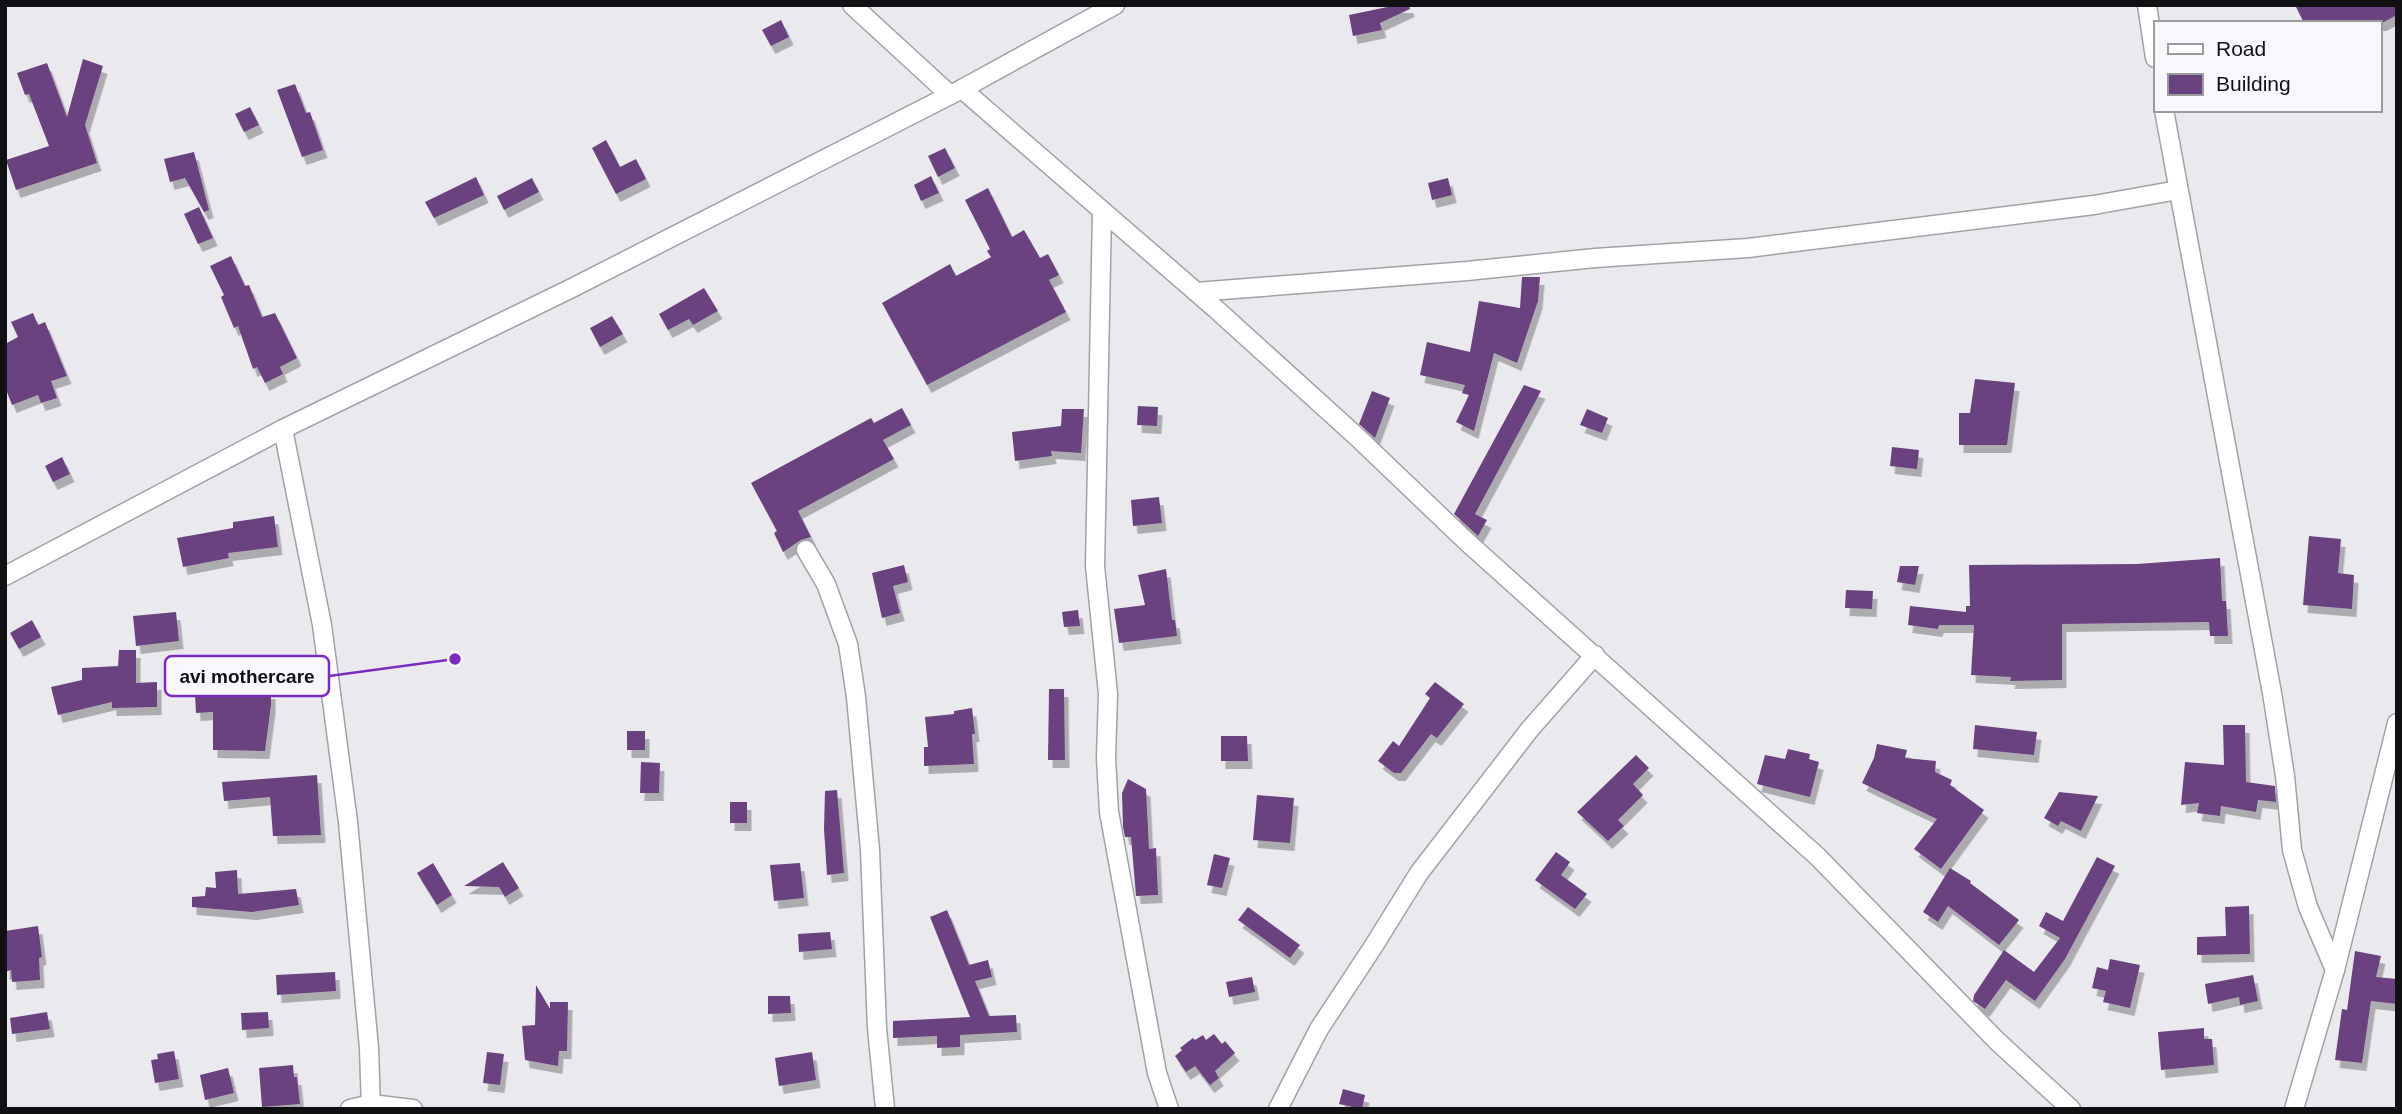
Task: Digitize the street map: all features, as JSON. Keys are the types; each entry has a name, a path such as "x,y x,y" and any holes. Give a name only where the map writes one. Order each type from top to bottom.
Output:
{"street":[{"path":"852,5 1102,211 1356,436 1466,541 1818,857 1997,1041 2071,1109"},
{"path":"5,576 283,429 572,288 956,92 1115,5"},
{"path":"2147,5 2154,51"},
{"path":"2164,112 2272,694 2285,776 2292,850 2308,907 2335,970"},
{"path":"1196,292 1595,258 1748,248 2094,205 2178,190"},
{"path":"1102,211 1096,566 1108,694 1106,758 1109,812 1157,1073 1169,1109"},
{"path":"283,429 322,625 348,822 369,1048 371,1106"},
{"path":"806,551 825,584 848,644 856,697 870,850 877,1028 885,1109"},
{"path":"1278,1109 1319,1029 1419,873 1530,729 1595,655"},
{"path":"2294,1109 2335,970 2397,723"},
{"path":"350,1109 371,1106 413,1109"}],"building":[{"path":"1409,5 1410,9 1380,23 1382,30 1353,36 1349,15"},
{"path":"2295,5 2397,5 2397,15 2382,23 2303,21"},
{"path":"781,20 789,37 771,46 762,30"},
{"path":"83,59 103,66 85,125 97,163 16,190 6,160 49,146 29,94 25,95 17,73 47,63 67,117"},
{"path":"295,84 306,113 310,112 323,150 302,157 277,90"},
{"path":"250,107 259,125 244,132 235,114"},
{"path":"606,140 620,167 636,159 646,179 616,194 592,148"},
{"path":"945,148 955,168 938,177 928,156"},
{"path":"194,152 209,210 204,212 185,178 170,182 164,159"},
{"path":"931,176 939,193 921,201 914,185"},
{"path":"476,177 484,195 434,218 425,202"},
{"path":"532,178 539,192 504,210 497,196"},
{"path":"1448,178 1452,195 1432,200 1428,183"},
{"path":"988,188 1012,237 1024,230 1040,258 1048,254 1059,275 1049,280 1066,312 927,385 882,303 950,264 956,276 991,257 987,251 990,249 965,200"},
{"path":"199,207 213,238 198,244 184,214"},
{"path":"231,256 245,286 249,285 262,317 275,313 297,358 280,367 283,374 265,383 257,367 253,369 238,326 234,328 221,297 224,295 210,266"},
{"path":"1522,277 1540,277 1538,301 1517,363 1494,353 1474,431 1456,422 1469,395 1462,393 1465,385 1420,375 1427,342 1470,352 1479,301 1520,308"},
{"path":"704,288 718,311 693,325 689,319 668,330 659,314"},
{"path":"33,313 38,325 45,322 67,376 51,381 57,398 41,403 38,395 12,405 5,387 5,344 18,337 11,322"},
{"path":"612,316 623,334 600,347 590,328"},
{"path":"1975,379 2015,383 2007,445 1959,445 1959,413 1970,413"},
{"path":"1524,385 1541,391 1475,514 1487,520 1478,536 1454,514"},
{"path":"1372,391 1390,398 1375,438 1359,424"},
{"path":"1138,406 1158,407 1157,426 1137,425"},
{"path":"902,408 911,425 883,440 894,459 798,511 811,537 783,552 774,533 777,531 751,483 871,418 874,423"},
{"path":"1062,409 1084,409 1081,453 1051,451 1052,456 1015,461 1012,432 1061,426"},
{"path":"1587,409 1608,418 1602,433 1580,425"},
{"path":"1892,447 1919,450 1917,469 1890,466"},
{"path":"62,457 70,474 53,482 45,466"},
{"path":"1159,497 1162,523 1133,526 1131,500"},
{"path":"274,516 278,547 228,553 229,558 183,567 177,538 233,528 233,522"},
{"path":"2309,536 2341,539 2338,573 2354,575 2352,609 2303,605"},
{"path":"2220,558 2222,601 2226,601 2228,636 2210,636 2209,622 2062,624 2062,680 2010,681 2011,677 1971,675 1974,625 1939,625 1938,629 1908,625 1910,606 1966,612 1966,606 1970,606 1969,565 2137,564"},
{"path":"904,565 908,582 893,586 900,613 882,618 872,573"},
{"path":"1900,566 1919,566 1915,585 1897,582"},
{"path":"1166,569 1172,620 1175,620 1177,636 1119,643 1114,609 1145,605 1138,575"},
{"path":"1846,590 1873,591 1872,609 1845,608"},
{"path":"1078,610 1080,626 1064,627 1062,612"},
{"path":"176,612 179,641 136,646 133,616"},
{"path":"32,620 41,637 19,649 10,633"},
{"path":"119,650 136,650 136,683 157,682 157,707 112,708 112,702 58,715 51,687 82,680 82,668 118,666"},
{"path":"1435,682 1464,704 1437,738 1431,734 1401,773 1394,773 1378,761 1393,741 1399,746 1430,698 1425,694"},
{"path":"1049,689 1064,689 1065,760 1048,760"},
{"path":"271,691 265,751 213,750 213,712 196,713 195,695"},
{"path":"972,708 974,764 924,766 924,747 928,747 925,717 954,714 954,711"},
{"path":"1975,725 2037,732 2034,755 1973,749"},
{"path":"2223,725 2245,725 2246,782 2275,786 2276,802 2258,800 2256,812 2221,806 2220,816 2197,813 2199,803 2181,805 2185,762 2224,765"},
{"path":"627,731 645,731 645,750 627,750"},
{"path":"1221,736 1247,736 1248,761 1221,761"},
{"path":"1877,744 1907,750 1905,758 1936,761 1935,772 1952,780 1950,785 1984,810 1941,869 1914,849 1937,819 1862,783 1874,758"},
{"path":"1788,749 1810,754 1809,759 1819,762 1810,797 1757,784 1765,755 1785,759"},
{"path":"1636,755 1649,768 1633,784 1643,795 1618,820 1624,826 1608,841 1577,812"},
{"path":"641,762 660,763 659,793 640,793"},
{"path":"317,775 321,835 273,836 270,797 224,801 222,782"},
{"path":"1128,779 1146,789 1149,849 1156,848 1158,895 1136,896 1131,837 1125,837 1123,827 1122,793"},
{"path":"837,790 844,873 827,875 825,791"},
{"path":"2059,792 2098,796 2081,831 2061,821 2058,826 2044,818"},
{"path":"1257,795 1294,798 1290,843 1253,840"},
{"path":"730,802 747,802 747,823 730,823"},
{"path":"1556,852 1570,862 1561,875 1587,894 1575,909 1535,880"},
{"path":"1214,854 1230,858 1222,888 1207,885"},
{"path":"2097,857 2115,866 2065,959 2035,1001 2006,980 1985,1009 1973,1001 1974,995 2004,950 2034,972 2060,938 2039,926 2046,912 2063,921"},
{"path":"503,862 519,888 505,897 499,887 464,886"},
{"path":"433,863 452,895 437,905 417,873"},
{"path":"800,863 804,898 774,901 770,865"},
{"path":"1950,868 1971,881 1970,883 2019,920 1999,945 1948,906 1938,922 1923,912"},
{"path":"237,870 238,894 296,889 299,905 252,912 192,907 192,897 205,896 206,887 216,888 215,872"},
{"path":"2249,906 2250,954 2197,955 2197,937 2226,936 2225,907"},
{"path":"1248,907 1300,945 1290,958 1238,920"},
{"path":"947,910 969,965 988,960 992,977 975,981 989,1016 1016,1015 1017,1032 960,1035 960,1047 937,1048 937,1036 893,1038 893,1021 970,1017 930,917"},
{"path":"38,926 42,957 39,958 40,980 12,982 11,970 5,972 5,931"},
{"path":"830,932 832,949 799,952 798,934"},
{"path":"2355,951 2381,956 2376,977 2397,979 2397,1004 2371,1001 2362,1063 2335,1060 2342,1009 2347,1010"},
{"path":"2110,959 2140,965 2130,1008 2103,1002 2106,991 2092,988 2097,967 2108,970"},
{"path":"335,972 336,991 277,995 276,975"},
{"path":"2253,975 2258,1001 2240,1005 2239,997 2208,1004 2205,984"},
{"path":"1252,977 1255,992 1229,997 1226,982"},
{"path":"536,985 550,1009 550,1002 568,1002 567,1051 559,1051 558,1066 525,1060 522,1026 535,1025"},
{"path":"768,996 790,996 791,1013 768,1014"},
{"path":"47,1012 50,1029 12,1034 10,1018"},
{"path":"268,1012 269,1028 242,1030 241,1013"},
{"path":"2204,1028 2204,1039 2212,1039 2214,1065 2161,1070 2158,1032"},
{"path":"1214,1034 1222,1044 1225,1041 1235,1053 1215,1071 1219,1078 1210,1085 1195,1066 1186,1072 1175,1056 1182,1050 1180,1048 1193,1038 1195,1040 1203,1035 1206,1040"},
{"path":"174,1051 179,1079 155,1083 151,1060 158,1059 157,1054"},
{"path":"487,1052 504,1054 500,1085 483,1083"},
{"path":"812,1052 816,1080 779,1086 775,1058"},
{"path":"293,1065 300,1104 262,1107 259,1068"},
{"path":"228,1068 234,1093 205,1100 200,1075"},
{"path":"1343,1089 1365,1095 1362,1109 1339,1104"}],"place":[{"name":"avi mothercare","path":"455,659"}]}
